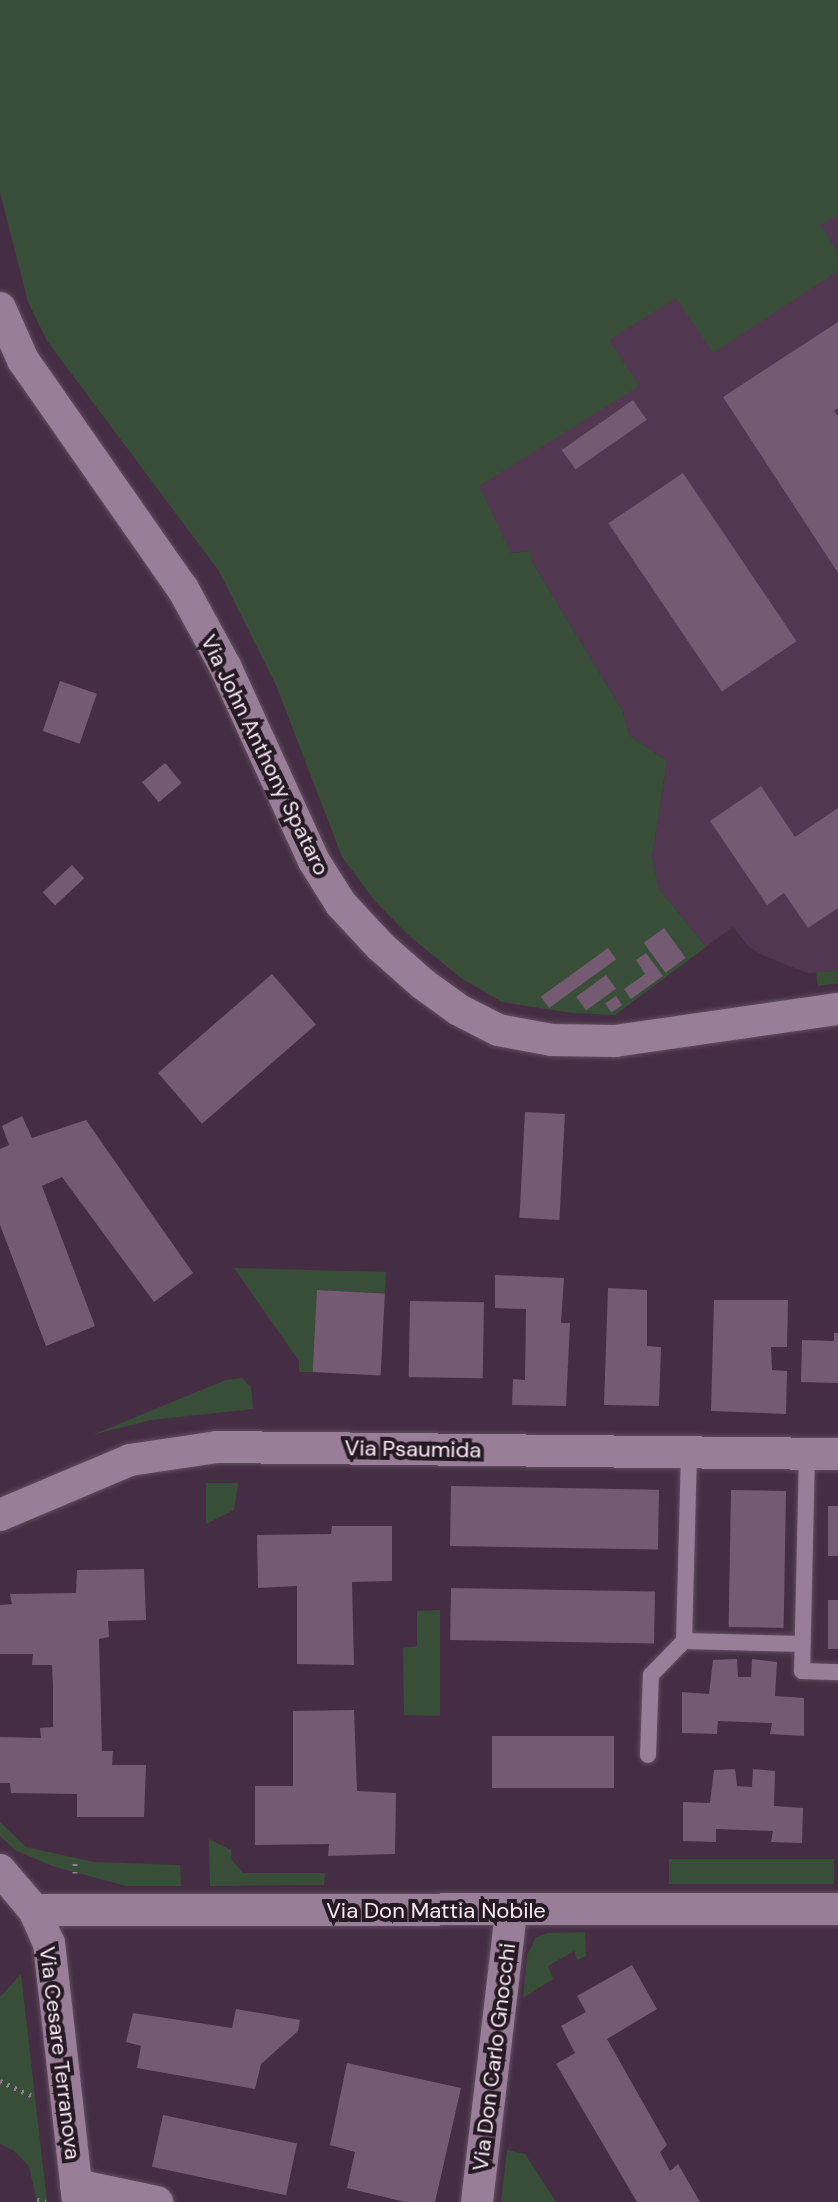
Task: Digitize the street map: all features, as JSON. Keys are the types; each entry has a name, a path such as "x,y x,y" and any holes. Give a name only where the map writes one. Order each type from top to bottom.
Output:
{"street":[{"name":"Via John Anthony Spataro","path":"0,308 23,360 183,589 225,666 314,861 341,904 380,946 423,984 459,1010 498,1030 552,1040 615,1041 838,1009"},
{"name":"Via Psaumida","path":"0,1515 130,1460 217,1447 823,1454"},
{"name":"Via Cesare Terranova","path":"0,1870 34,1910 49,1943 77,2193"},
{"name":"Via Don Mattia Nobile","path":"34,1910 511,1912 838,1909"},
{"name":"Via Don Carlo Gnocchi","path":"477,2202 511,1912"},
{"path":"77,2193 157,2202"}],"lane":[{"path":"648,1755 651,1675 684,1641 689,1452"},
{"path":"823,1454 802,1644 802,1671 838,1672"},
{"path":"684,1641 802,1644"}],"path":[{"path":"75,1858 75,1873"},
{"path":"0,2081 35,2098"},
{"path":"37,2200 46,2202"}],"shaded area":[{"path":"838,162 838,971 807,973 749,947 733,927 706,947 659,889 652,857 667,761 629,735 623,712 531,560 531,551 511,553 478,486 491,342"}],"green space":[{"path":"0,0 838,0 838,215 820,225 838,253 838,271 713,353 676,298 609,340 639,386 479,486 511,553 531,551 531,560 623,712 629,735 667,761 652,857 659,889 706,947 615,1015 572,1013 502,1002 461,978 407,934 375,901 342,857 276,685 219,571 47,341 28,302 0,192"},
{"path":"838,971 838,983 818,986 816,972"},
{"path":"234,1268 386,1272 385,1293 317,1290 316,1372 299,1372 299,1361"},
{"path":"242,1378 251,1387 253,1409 151,1420 92,1435 226,1380"},
{"path":"206,1483 238,1483 234,1510 206,1524"},
{"path":"440,1610 440,1716 404,1715 403,1648 417,1646 417,1611"},
{"path":"0,1822 26,1847 94,1862 180,1865 181,1886 126,1886 52,1866 15,1850 0,1836"},
{"path":"209,1839 231,1850 232,1860 243,1873 325,1873 324,1885 210,1886"},
{"path":"669,1859 834,1859 834,1884 669,1884"},
{"path":"585,1932 586,1956 577,1960 574,1951 548,1966 553,1979 523,1998 527,1955 536,1937 547,1933"},
{"path":"21,1974 47,2202 37,2202 29,2166 13,2150 0,2144 0,1997"},
{"path":"507,2150 525,2154 556,2202 501,2202"}],"building":[{"path":"838,322 838,408 834,411 838,416 838,573 723,397"},
{"path":"633,400 647,420 575,470 562,450"},
{"path":"683,473 797,641 722,692 608,523"},
{"path":"60,681 97,694 80,744 43,731"},
{"path":"165,763 182,783 159,802 142,782"},
{"path":"761,786 795,837 838,808 838,908 808,928 784,893 767,905 710,821"},
{"path":"72,865 84,878 55,905 43,892"},
{"path":"664,928 686,958 666,973 644,943"},
{"path":"608,948 616,959 549,1008 541,997"},
{"path":"646,953 663,976 631,999 624,989 645,974 636,960"},
{"path":"272,974 316,1025 202,1124 158,1073"},
{"path":"606,975 616,989 586,1011 576,997"},
{"path":"616,996 622,1005 611,1012 605,1003"},
{"path":"525,1112 565,1114 559,1220 519,1218"},
{"path":"22,1116 32,1138 86,1120 193,1273 154,1302 62,1177 42,1186 95,1326 46,1346 0,1225 0,1149 9,1145 2,1126"},
{"path":"495,1275 564,1278 561,1323 570,1323 566,1406 512,1405 513,1379 525,1380 526,1309 495,1308"},
{"path":"608,1288 647,1290 647,1346 661,1347 659,1406 604,1405"},
{"path":"317,1290 385,1294 381,1375 313,1372"},
{"path":"714,1300 788,1300 787,1347 771,1347 772,1370 787,1371 786,1414 711,1411"},
{"path":"410,1301 484,1302 483,1378 409,1377"},
{"path":"834,1333 838,1333 838,1383 801,1382 802,1340 834,1341"},
{"path":"451,1486 659,1490 658,1550 450,1546"},
{"path":"731,1490 786,1491 784,1628 729,1627"},
{"path":"828,1506 838,1506 838,1556 828,1556"},
{"path":"332,1526 392,1526 392,1581 352,1582 354,1665 297,1664 297,1586 258,1588 257,1535 331,1534"},
{"path":"144,1569 146,1620 108,1621 109,1637 99,1639 102,1751 113,1751 112,1765 146,1765 144,1817 77,1817 77,1794 11,1793 10,1783 0,1783 0,1737 41,1738 40,1728 53,1727 52,1665 32,1665 33,1654 0,1654 0,1605 12,1604 10,1594 76,1593 77,1570"},
{"path":"451,1588 655,1592 654,1644 450,1640"},
{"path":"828,1600 838,1600 838,1649 828,1649"},
{"path":"737,1659 738,1677 751,1677 752,1659 777,1662 775,1696 804,1698 804,1736 770,1734 772,1723 718,1721 717,1734 682,1733 682,1692 709,1694 713,1660"},
{"path":"354,1710 357,1791 396,1793 395,1854 328,1856 329,1844 255,1845 255,1786 293,1786 293,1711"},
{"path":"492,1736 614,1736 614,1788 492,1788"},
{"path":"735,1769 737,1786 752,1787 753,1769 775,1771 774,1806 803,1808 802,1843 771,1842 773,1831 716,1829 716,1842 683,1841 683,1802 710,1803 714,1770"},
{"path":"632,1965 657,2009 607,2039 667,2145 660,2152 670,2171 678,2164 700,2202 637,2202 556,2064 575,2053 561,2026 586,2012 577,1996"},
{"path":"236,2009 300,2020 298,2031 261,2064 255,2089 137,2068 141,2046 126,2042 133,2013 232,2028"},
{"path":"347,2063 461,2088 435,2202 405,2202 347,2188 355,2152 330,2145"},
{"path":"163,2115 297,2143 286,2195 152,2167"}]}
